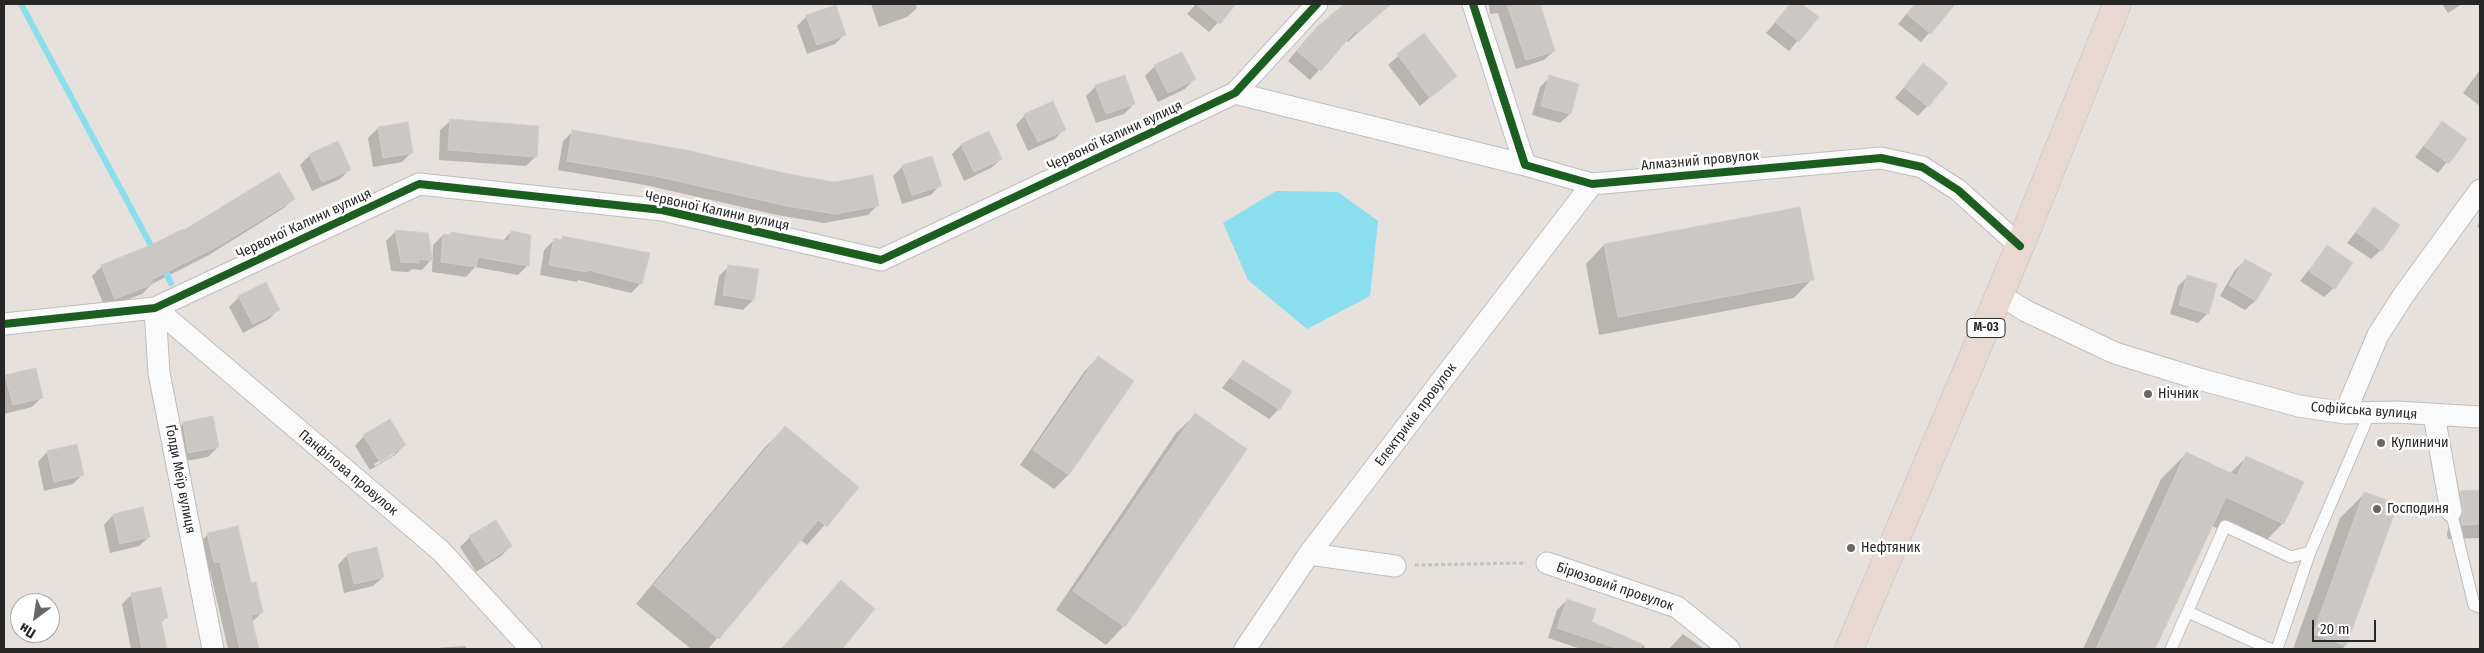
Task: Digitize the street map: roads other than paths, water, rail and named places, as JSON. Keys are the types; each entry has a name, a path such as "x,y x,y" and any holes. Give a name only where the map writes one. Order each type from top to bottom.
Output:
{"highway":[{"name":"М-03","path":"1849,649 2000,295 2117,4"}],"street":[{"name":"Червоної Калини вулиця","path":"4,324 154,308 419,184 662,210 880,260 1235,93 1316,4"},
{"path":"1473,4 1525,165"},
{"name":"Алмазний провулок","path":"1235,93 1525,165 1592,184 1881,158 1922,167 1958,190 2020,246"},
{"name":"Електриків провулок","path":"1245,649 1309,554 1592,184"},
{"path":"2345,412 2378,335 2403,296 2480,190"},
{"name":"Софійська вулиця","path":"2000,295 2026,311 2116,353 2199,379 2298,406 2345,412 2480,417"},
{"name":"Ґолди Меїр вулиця","path":"154,308 159,373 213,649"},
{"name":"Панфілова провулок","path":"154,308 441,551 530,649"},
{"path":"2434,416 2451,511"},
{"path":"1309,554 1395,566"},
{"name":"Бірюзовий провулок","path":"1547,563 1677,607 1729,649"}],"lane":[{"path":"2277,649 2310,552 2370,412"},
{"path":"2451,511 2474,605 2480,607"},
{"path":"2171,649 2226,526 2291,557 2310,552"},
{"path":"2188,612 2270,649"}],"water":[{"path":"1276,191 1338,192 1378,221 1370,296 1307,329 1248,280 1223,223"}],"waterway":[{"path":"21,4 154,251"},
{"path":"163,266 171,283"}],"place":[{"name":"Нічник","path":"2148,394"},
{"name":"Кулиничи","path":"2381,443"},
{"name":"Господиня","path":"2377,509"},
{"name":"Нефтяник","path":"1851,548"}]}
